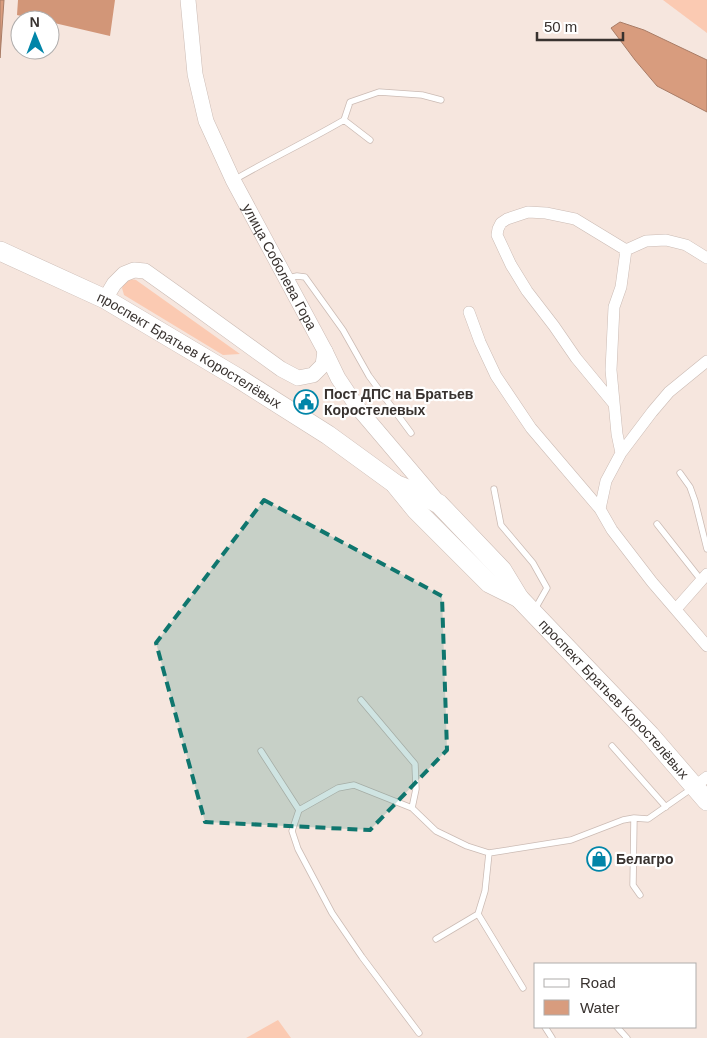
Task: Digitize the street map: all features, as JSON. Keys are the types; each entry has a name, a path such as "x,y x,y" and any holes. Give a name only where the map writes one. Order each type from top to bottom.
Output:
{"main road":[{"name":"проспект Братьев Коростелёвых","path":"0,252 105,299 246,383 328,436 394,483 439,504 502,570 519,598 532,613 650,734 701,782 707,801"},
{"name":"проспект Братьев Коростелёвых","path":"394,483 416,510 488,583 519,598"}],"street":[{"name":"улица Соболева Гора","path":"188,0 195,74 206,121 233,180 338,378 358,408 439,504"},
{"path":"614,404 576,358 527,291 497,235 500,223 507,219 528,212 546,213 575,219 626,250"},
{"path":"626,250 646,241 666,240 686,245 707,258"},
{"path":"621,453 617,434 611,370 614,307 620,288 626,250"},
{"path":"105,299 114,284 124,274 134,270 145,272 282,369 298,378 313,375 323,365 325,351"},
{"path":"469,312 480,342 496,376 531,428 600,508 612,530 652,582 707,646"},
{"path":"600,508 606,480 621,453 669,392 707,361"},
{"path":"676,609 704,577"}],"lane":[{"path":"233,180 344,120 350,102 379,92 422,95 441,100"},
{"path":"344,120 370,140"},
{"path":"286,279 297,276 305,277 343,330 369,376 411,433"},
{"path":"680,473 690,487 707,548"},
{"path":"494,489 501,525 534,563 547,588 532,613"},
{"path":"657,524 704,577"},
{"path":"361,700 415,764 416,789 412,808"},
{"path":"612,746 666,807"},
{"path":"261,751 298,810"},
{"path":"419,1033 362,957 332,913 298,849 292,831 298,810 338,788 354,785 412,808 436,831 467,846 489,853 571,840 623,820 634,818 648,819 701,782"},
{"path":"634,818 633,885 640,895"},
{"path":"436,939 478,914 485,890 489,853"},
{"path":"478,914 523,988"},
{"path":"618,1028 627,1038"}],"highlighted area":[{"path":"264,500 442,596 447,750 370,830 205,822 156,643"}],"shaded area":[{"path":"18,0 115,0 110,36 60,24 60,10 17,10"},
{"path":"663,0 707,0 707,33"},
{"path":"131,279 136,280 240,354 223,355 124,295 122,288 125,282"},
{"path":"278,1020 291,1038 246,1038"}],"water":[{"path":"0,0 4,0 0,58"},
{"path":"620,22 644,30 707,60 707,112 657,86 611,28"}],"place":[{"name":"Пост ДПС на Братьев Коростелевых","path":"306,402"},
{"name":"Белагро","path":"599,859"}]}
